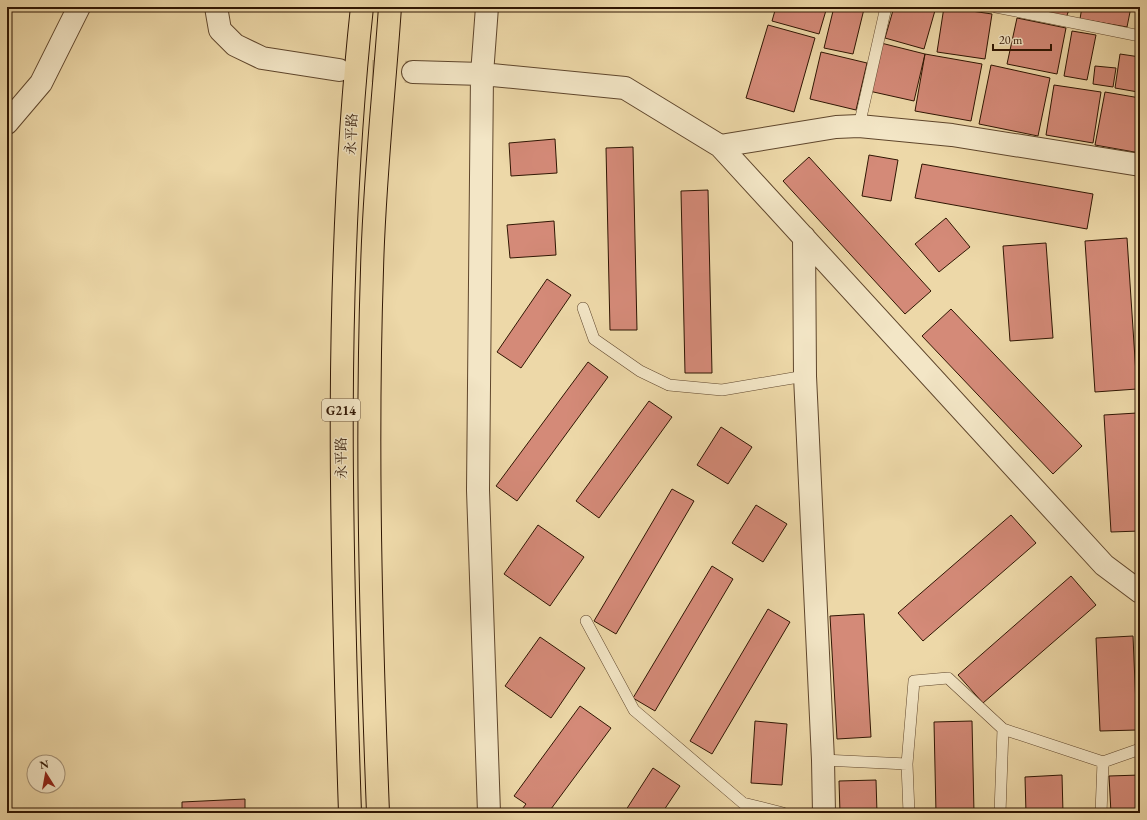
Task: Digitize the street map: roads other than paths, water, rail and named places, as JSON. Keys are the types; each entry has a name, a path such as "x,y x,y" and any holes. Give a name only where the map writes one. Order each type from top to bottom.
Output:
{"highway":[{"name":"永平路","path":"350,813 344,623 341,410 344,254 353,84 362,7"},
{"name":"永平路","path":"378,813 371,646 370,427 372,269 390,7"}],"street":[{"path":"7,123 40,82 79,7"},
{"path":"216,7 220,30 236,45 262,58 339,70"},
{"path":"487,7 482,74 478,490 489,813"},
{"path":"413,72 482,74 625,88 720,146 1104,566 1140,592"},
{"path":"720,146 836,127 859,126 952,135 1140,165"},
{"path":"804,237 805,376 823,760 824,813"}],"lane":[{"path":"859,126 886,7"},
{"path":"996,7 1140,36"},
{"path":"583,308 594,339 640,371 669,384 722,390 805,376"},
{"path":"586,621 634,710 743,803 783,813"},
{"path":"910,813 907,764 914,681 948,678 1002,729 1103,762 1140,749"},
{"path":"1000,813 1002,729"},
{"path":"823,760 907,764"},
{"path":"1101,813 1103,762"}],"tunnel":[{"path":"339,70 413,72"}]}
